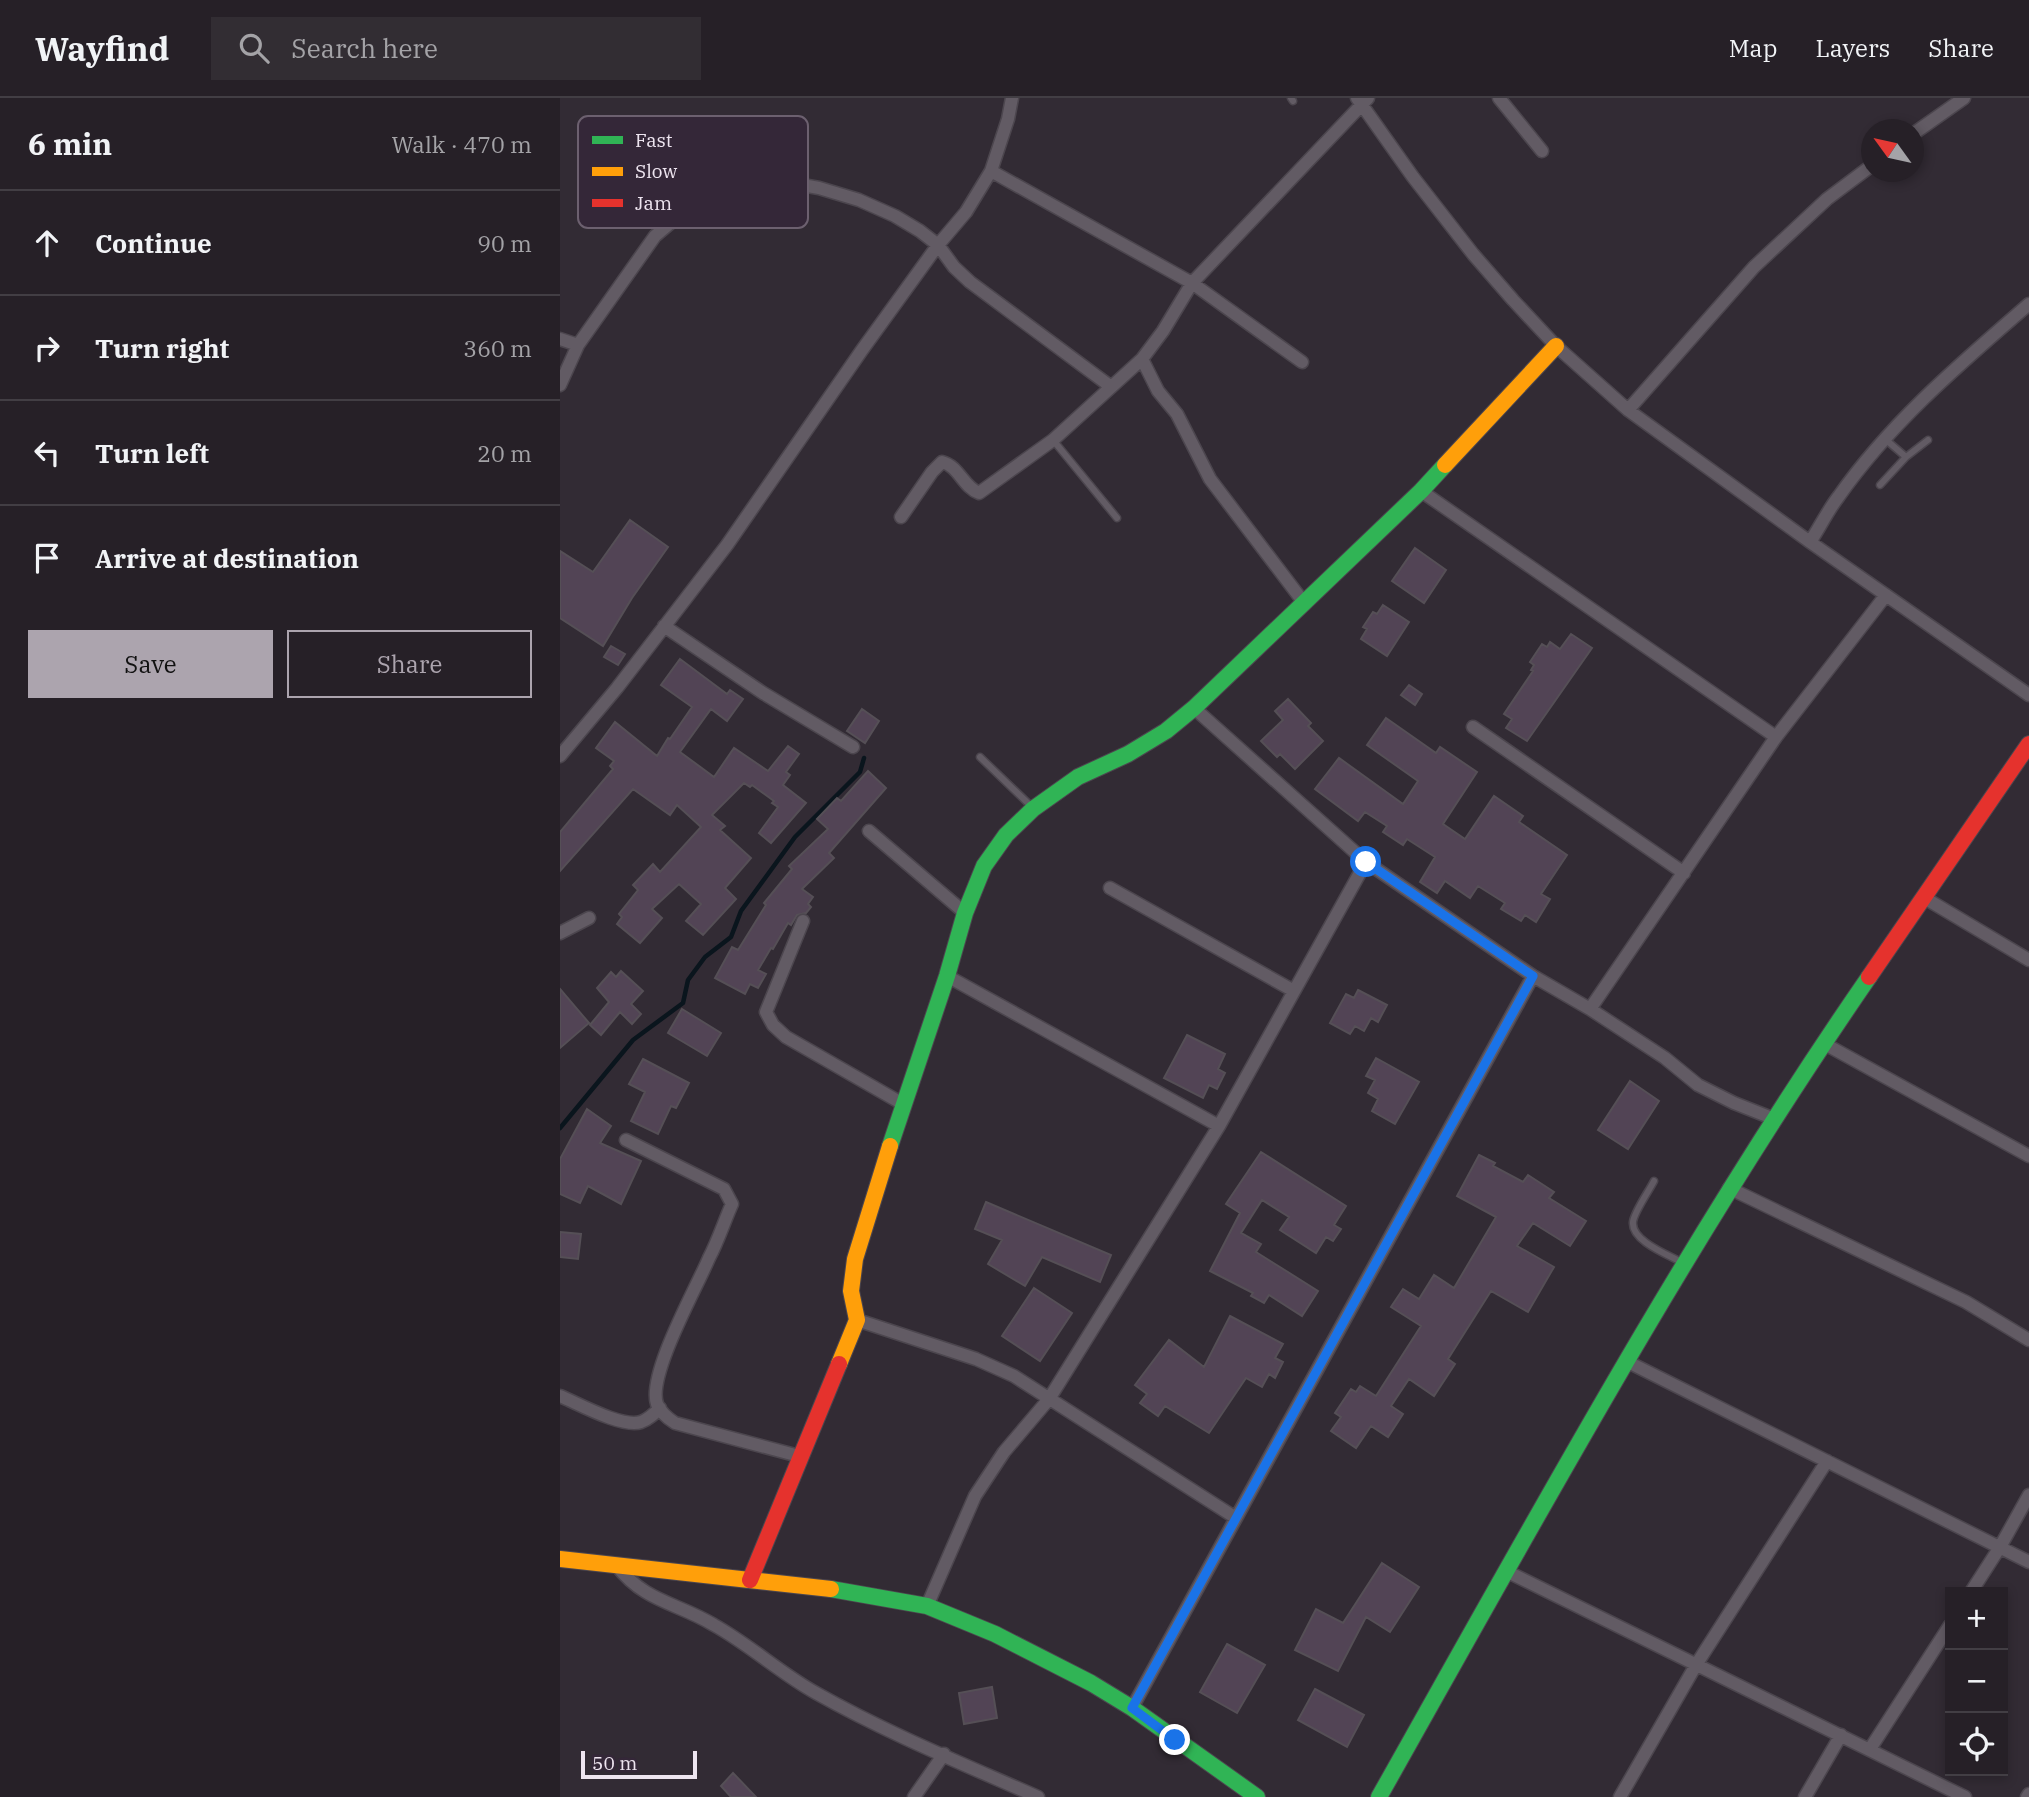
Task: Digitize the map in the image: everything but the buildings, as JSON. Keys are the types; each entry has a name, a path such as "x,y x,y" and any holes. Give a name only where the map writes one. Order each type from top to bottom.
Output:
{"street":[{"path":"560,756 727,545 938,245 966,212 991,171 1012,98"},
{"path":"1499,98 1542,151"},
{"path":"1924,126 1964,98"},
{"path":"901,517 942,462 951,464 971,490 979,493 1054,440 1142,359 1163,331 1192,283 1362,100 1473,254 1556,346 1628,410 1810,542 2029,695"},
{"path":"991,171 1192,283 1302,362"},
{"path":"1628,410 1762,258 1827,199 1861,174"},
{"path":"808,186 859,200 895,216 938,245 954,267 970,282 1110,386"},
{"path":"560,386 578,345 655,236 664,228"},
{"path":"1810,542 1838,496 1885,439 1946,375 2029,304"},
{"path":"560,339 578,345"},
{"path":"750,1580 857,1320 851,1291 855,1259 902,1104 947,976 965,913 984,866 1006,835 1033,809 1077,778 1128,754 1166,731 1194,708 1421,491 1556,346"},
{"path":"1142,359 1158,391 1177,414 1210,479 1305,604"},
{"path":"1421,491 1776,737"},
{"path":"1590,1009 1776,737 1886,595"},
{"path":"664,626 764,693 853,747"},
{"path":"1194,708 1366,862 1533,976 1665,1058 1698,1085 1772,1118"},
{"path":"1473,727 1684,873"},
{"path":"1379,1797 1506,1572 1772,1118 2029,744"},
{"path":"869,831 965,913"},
{"path":"927,1606 975,1496 1004,1452 1049,1399 1219,1126 1366,862"},
{"path":"1110,888 1294,991"},
{"path":"1923,897 2029,960"},
{"path":"560,933 589,918"},
{"path":"803,921 766,1012 772,1025 786,1037 902,1104"},
{"path":"947,976 1219,1126"},
{"path":"1132,1708 1533,976"},
{"path":"1823,1043 2029,1156"},
{"path":"626,1140 724,1189 732,1204 677,1324 659,1378 656,1402 664,1416 675,1423 799,1456"},
{"path":"1729,1188 1966,1301 2029,1340"},
{"path":"857,1320 976,1359 1014,1376 1236,1518"},
{"path":"1628,1362 2029,1562"},
{"path":"560,1396 623,1422 638,1423 649,1419 660,1408"},
{"path":"1620,1797 1696,1665 1827,1461"},
{"path":"1974,1587 2029,1495"},
{"path":"560,1559 848,1591 927,1606 995,1634 1091,1683 1132,1708 1245,1795"},
{"path":"615,1565 630,1583 644,1593 715,1625 813,1692 861,1717 1038,1797"},
{"path":"1506,1572 1965,1797"},
{"path":"1870,1749 1945,1633"},
{"path":"1805,1797 1841,1735"},
{"path":"914,1797 944,1754"}],"lane":[{"path":"1885,439 1906,457"},
{"path":"1054,440 1117,518"},
{"path":"1880,485 1906,457 1928,440"},
{"path":"980,757 1033,809"},
{"path":"1654,1181 1633,1221 1635,1233 1642,1241 1685,1264"}],"waterway":[{"path":"560,1128 633,1040 683,1003 688,980 705,957 731,937 741,911 795,837 860,772 864,758"}],"traffic: fast":[{"path":"890,1146 947,976 965,913 984,866 1006,835 1033,809 1078,777 1128,754 1166,731 1194,708 1445,465"},
{"path":"1379,1797 1615,1381 1738,1177 1869,977"},
{"path":"831,1589 927,1606 995,1634 1091,1683 1132,1708 1257,1797"}],"traffic: slow":[{"path":"1445,465 1556,346"},
{"path":"839,1364 857,1320 851,1291 855,1259 890,1146"},
{"path":"560,1559 831,1589"}],"traffic: jam":[{"path":"1869,977 2029,744"},
{"path":"750,1580 839,1364"}],"route":[{"path":"1175,1740 1132,1708 1533,976 1366,862"}]}
